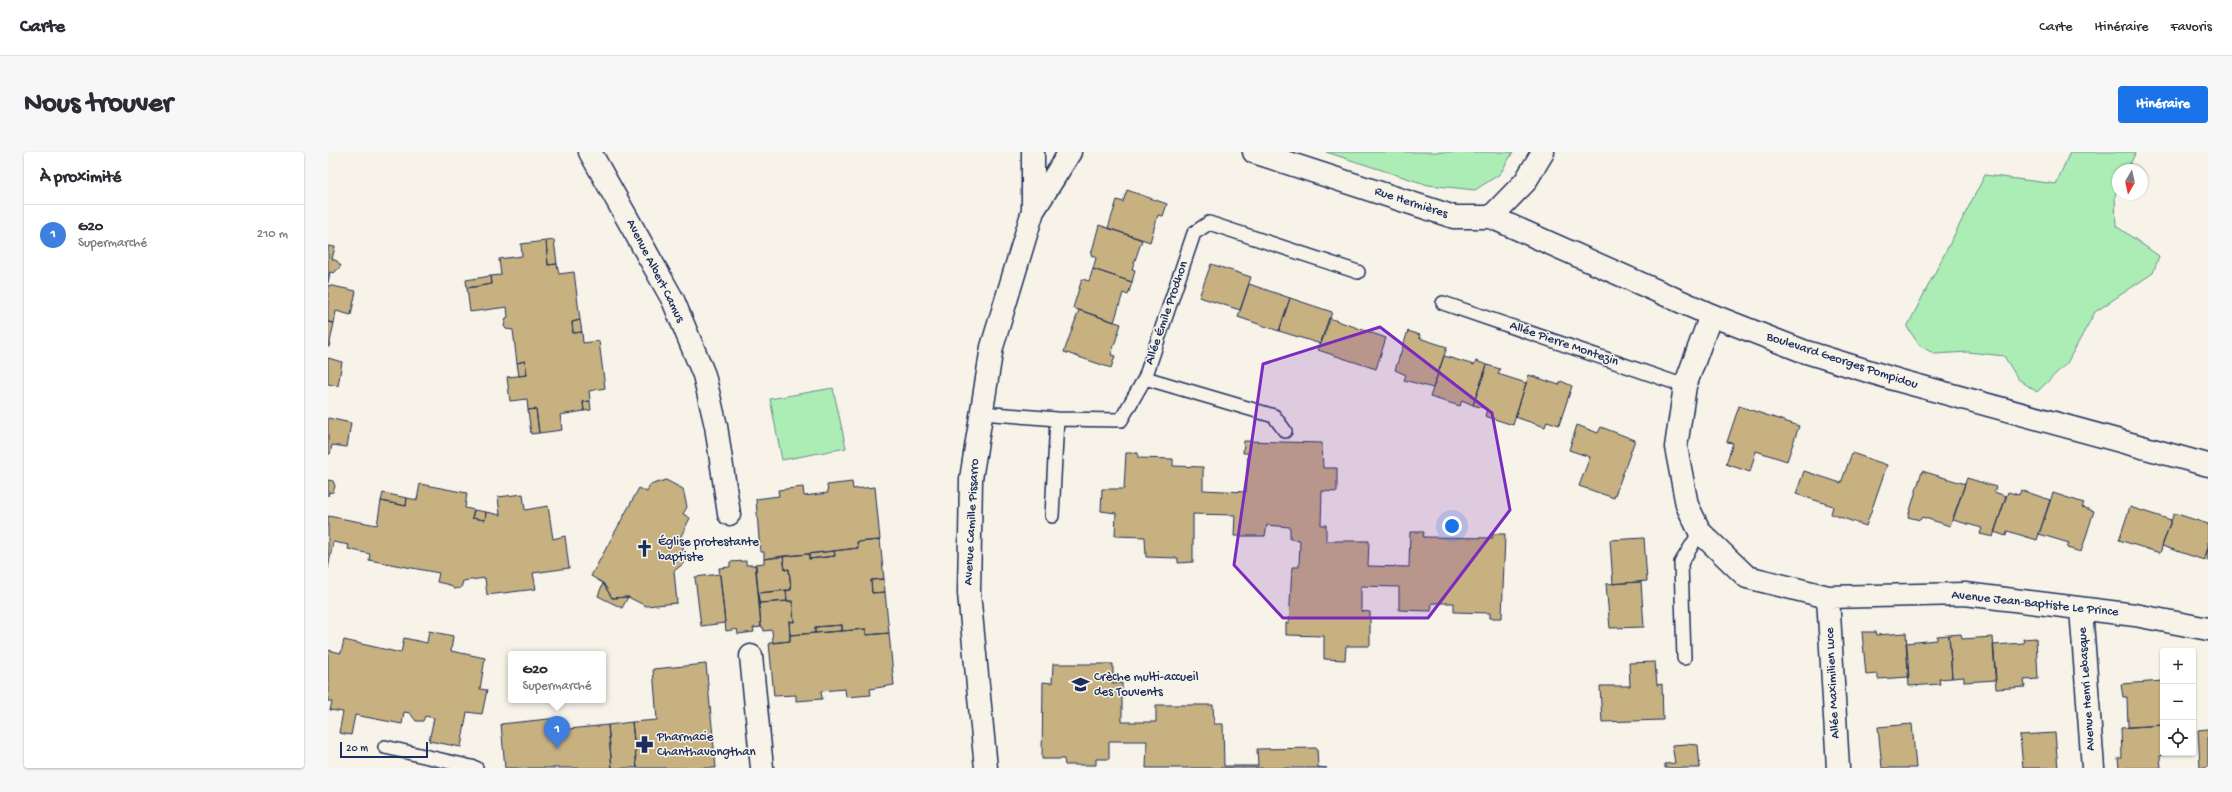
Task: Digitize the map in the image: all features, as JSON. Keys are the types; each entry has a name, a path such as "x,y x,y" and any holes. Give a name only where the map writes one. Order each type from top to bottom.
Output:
{"street":[{"name":"Avenue Albert Camus","path":"590,152 673,300 704,375 716,426 729,514"},
{"name":"Avenue Camille Pissarro","path":"1033,152 1033,212"},
{"name":"Avenue Camille Pissarro","path":"986,768 969,593 972,478 992,347 1033,212 1070,152"},
{"name":"Rue Hermières","path":"1254,152 1454,217 1491,217"},
{"path":"1491,217 1525,182 1543,152"},
{"name":"Boulevard Georges Pompidou","path":"1491,217 1711,315 1803,351 1897,380 2208,465"},
{"name":"Avenue Jean-Baptiste Le Prince","path":"1711,315 1685,386 1676,448 1688,505 1700,532 1747,577 1828,598 1965,594 2135,615 2208,629"},
{"name":"Allée Maximilien Luce","path":"1828,598 1838,768"},
{"name":"Avenue Henri Lebasque","path":"2081,609 2093,768"},
{"path":"751,656 762,768"}],"lane":[{"name":"Allée Émile Prodhon","path":"981,413 1057,419 1121,420 1145,378 1194,233 1209,223 1358,272"},
{"name":"Allée Pierre Montezin","path":"1443,303 1685,386"},
{"path":"1145,378 1274,416 1285,431"},
{"path":"1052,516 1057,419"},
{"path":"1684,658 1681,563 1700,532"},
{"path":"385,747 476,768"}],"highlighted area":[{"path":"1380,327 1492,413 1510,510 1428,618 1283,618 1234,565 1263,364"}],"green space":[{"path":"1326,152 1513,152 1500,174 1475,190 1428,185"},
{"path":"2070,152 2136,152 2130,164 2112,164 2112,200 2115,200 2116,226 2159,256 2153,273 2095,312 2067,363 2037,392 2018,379 2004,356 1968,352 1935,354 1920,346 1907,327 1985,175 2056,184"},
{"path":"833,388 846,448 782,460 770,399"}],"building":[{"path":"1127,190 1167,204 1163,216 1158,215 1150,242 1108,228 1117,200 1123,202"},
{"path":"1099,225 1142,240 1132,269 1135,270 1132,282 1093,269 1096,258 1091,255"},
{"path":"554,240 557,264 548,265 546,241"},
{"path":"546,241 548,265 557,264 559,274 574,272 580,320 572,322 573,333 582,332 583,343 599,341 605,388 589,391 590,401 583,402 584,411 560,415 562,430 539,433 536,409 528,410 527,399 510,401 507,377 527,375 525,361 517,363 513,330 506,329 504,326 506,318 508,317 507,307 470,312 467,288 492,284 491,276 501,275 499,259 522,256 521,244"},
{"path":"328,246 335,247 332,259 337,261 341,266 334,273 330,272 328,283"},
{"path":"1211,264 1251,277 1240,310 1199,297"},
{"path":"1093,269 1132,282 1128,295 1123,293 1114,322 1073,308 1082,279 1089,281"},
{"path":"491,276 492,284 467,288 466,280"},
{"path":"1249,284 1290,298 1279,331 1238,317"},
{"path":"328,285 356,291 351,315 336,311 334,323 328,322"},
{"path":"1290,298 1332,312 1321,344 1279,331"},
{"path":"1079,310 1121,324 1111,355 1115,356 1111,368 1064,352"},
{"path":"1329,318 1386,338 1376,369 1318,350"},
{"path":"580,320 582,332 573,333 572,322"},
{"path":"328,322 334,323 329,347 328,347"},
{"path":"1408,331 1420,335 1419,338 1447,347 1433,388 1404,380 1406,375 1395,370"},
{"path":"1444,356 1474,365 1476,361 1487,365 1473,405 1462,400 1460,406 1430,397"},
{"path":"328,358 342,362 338,386 328,384"},
{"path":"525,361 527,375 519,376 517,363"},
{"path":"1487,365 1500,369 1498,374 1526,383 1513,425 1485,416 1487,409 1473,405"},
{"path":"1529,375 1559,385 1561,381 1572,386 1559,425 1547,421 1545,427 1515,417"},
{"path":"590,401 591,410 584,411 583,402"},
{"path":"1739,406 1799,426 1787,461 1756,451 1750,472 1726,464 1733,443 1727,442"},
{"path":"536,409 539,433 531,434 528,410"},
{"path":"328,418 351,423 347,447 332,445 330,454 328,454"},
{"path":"1577,425 1598,433 1601,427 1635,440 1614,498 1579,486 1590,457 1569,450"},
{"path":"1244,441 1322,443 1323,468 1337,468 1337,492 1322,491 1321,525 1326,525 1326,541 1369,541 1368,566 1409,567 1410,532 1424,532 1423,537 1493,538 1492,534 1505,534 1502,618 1490,618 1490,613 1454,612 1454,603 1432,603 1431,611 1399,610 1399,587 1361,586 1361,611 1370,612 1370,646 1346,646 1345,660 1324,659 1324,636 1286,635 1286,623 1289,623 1292,567 1299,567 1300,540 1290,539 1290,527 1267,525 1265,536 1234,536 1235,515 1193,514 1193,562 1178,563 1178,558 1146,557 1145,537 1115,536 1116,513 1101,511 1102,489 1124,489 1126,453 1138,453 1138,458 1173,459 1173,466 1203,467 1203,490 1246,492 1248,453 1243,453"},
{"path":"1852,453 1887,465 1866,526 1831,514 1833,506 1796,494 1804,471 1841,483"},
{"path":"1922,471 1965,484 1950,526 1922,517 1920,520 1908,517"},
{"path":"1967,478 1996,487 1994,492 2006,496 1993,537 1980,534 1982,528 1953,520"},
{"path":"328,480 333,481 335,486 333,492 328,493"},
{"name":"Église protestante baptiste","path":"666,480 683,489 687,507 683,514 690,518 680,538 683,540 683,564 674,571 677,603 646,606 628,597 612,598 603,583 591,576 639,488 647,492 650,485"},
{"path":"852,482 853,489 875,487 880,540 857,542 858,548 764,559 764,552 760,552 756,499 779,496 778,490 803,487 804,496 828,493 827,485"},
{"path":"420,484 467,493 465,508 474,510 472,518 485,520 486,512 500,515 498,497 523,494 525,510 548,506 553,539 565,536 569,568 533,573 536,589 487,595 485,578 463,581 461,588 454,589 450,585 437,582 439,573 369,560 370,554 348,549 349,545 333,542 328,569 328,516 377,525 381,501 406,506 407,498 417,500"},
{"path":"2021,490 2050,500 2037,540 2007,531 2006,536 1994,532 2008,492 2019,495"},
{"path":"383,493 407,498 406,506 381,501"},
{"path":"2053,493 2084,503 2082,507 2094,511 2081,552 2067,548 2069,543 2039,534"},
{"path":"2130,507 2171,520 2160,553 2119,540"},
{"path":"474,510 486,512 485,520 472,518"},
{"path":"2174,513 2208,524 2208,548 2204,560 2162,546"},
{"path":"1644,538 1647,581 1613,584 1610,540"},
{"path":"880,540 884,579 871,580 872,593 885,592 889,633 866,635 866,629 842,631 842,625 815,627 815,633 790,635 789,621 794,622 792,601 787,601 786,590 791,590 789,569 785,570 783,556 809,554 809,559 835,556 834,551 858,548 857,542"},
{"path":"2208,548 2208,561 2204,560"},
{"path":"834,551 835,556 809,559 809,554"},
{"path":"783,556 785,570 789,569 791,590 758,593 755,564 764,563 764,559"},
{"path":"746,561 746,565 756,565 761,627 753,628 754,632 738,634 737,629 726,631 719,568 730,567 730,562"},
{"path":"720,574 725,623 701,626 695,577"},
{"path":"884,579 885,592 872,593 871,580"},
{"path":"1641,582 1644,627 1610,628 1606,584"},
{"path":"603,583 612,598 628,597 622,608 598,596"},
{"path":"786,590 787,601 759,603 758,593"},
{"path":"792,601 794,622 789,621 790,641 773,643 772,630 764,631 763,627 761,627 759,603"},
{"path":"842,625 842,631 815,633 815,627"},
{"path":"866,629 866,635 889,633 894,685 870,689 871,695 846,697 845,689 821,691 822,699 796,701 796,695 774,696 769,643 790,641 790,635"},
{"path":"429,631 453,636 451,651 485,658 480,689 487,690 482,714 467,712 461,747 429,741 434,718 425,716 423,721 416,721 410,713 404,712 402,724 355,715 351,735 339,733 343,712 330,710 332,702 328,701 328,650 341,653 344,640 401,653 404,638 427,643"},
{"path":"1862,632 1875,632 1876,635 1906,633 1909,677 1878,679 1878,674 1866,675"},
{"path":"1961,634 1962,639 1993,637 1996,680 1964,682 1964,677 1952,678 1949,635"},
{"path":"1949,635 1952,678 1939,679 1940,684 1909,686 1906,643 1937,640 1937,636"},
{"path":"2036,638 2038,679 2024,680 2025,687 1996,689 1993,645 2024,643 2023,639"},
{"path":"1655,662 1657,685 1662,684 1663,720 1602,722 1600,686 1630,686 1629,663"},
{"path":"706,664 716,768 637,768 632,722 657,720 653,669"},
{"path":"1053,664 1113,664 1113,684 1122,683 1122,722 1156,722 1156,705 1213,705 1214,724 1223,724 1224,766 1258,766 1257,749 1317,748 1318,767 1327,768 1146,768 1147,741 1109,741 1109,759 1096,759 1096,765 1065,765 1064,759 1042,759 1043,682 1052,683"},
{"path":"2160,681 2160,725 2128,727 2127,697 2123,697 2121,684"},
{"path":"558,718 559,730 608,725 612,768 505,768 501,724"},
{"path":"632,722 637,768 612,768 608,725"},
{"path":"1912,724 1916,768 1882,768 1878,727"},
{"path":"2160,725 2161,768 2119,768 2118,758 2122,758 2121,728"},
{"path":"2208,729 2208,768 2200,768 2198,730"},
{"path":"2055,733 2058,768 2023,768 2020,735"},
{"path":"1672,745 1698,745 1700,768 1665,768 1665,764 1675,763"}],"place":[{"name":"Église protestante baptiste","path":"645,549"},
{"name":"Crèche multi-accueil des Touvents","path":"1081,684"},
{"name":"Pharmacie Chanthavongthan","path":"644,744"},
{"name":"G20","path":"557,749"}]}
